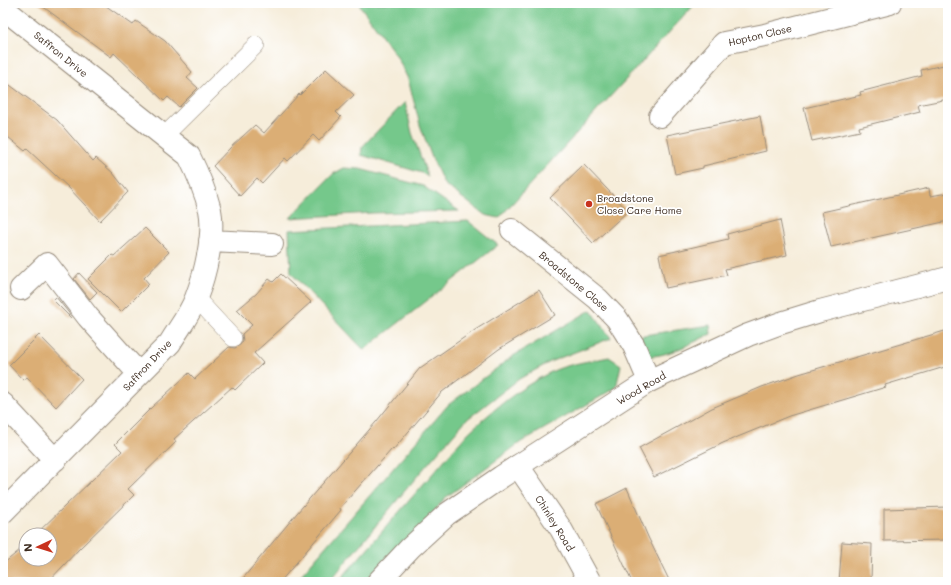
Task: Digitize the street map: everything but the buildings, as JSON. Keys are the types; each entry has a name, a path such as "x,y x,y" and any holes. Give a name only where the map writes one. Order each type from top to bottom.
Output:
{"street":[{"name":"Hopton Close","path":"660,116 724,43 765,35 890,3"},
{"name":"Saffron Drive","path":"3,512 170,343 183,323 196,298 205,269 210,241 210,212 202,184 189,156 4,11"},
{"name":"Broadstone Close","path":"512,230 598,299 617,319 634,346 649,381"},
{"path":"210,241 272,244"},
{"path":"21,289 53,258 88,318 139,374"},
{"name":"Wood Road","path":"378,582 410,548 447,514 649,381 748,335 781,323 826,309 948,278"},
{"path":"3,404 55,460"},
{"name":"Chinley Road","path":"518,466 561,529 590,582"}],"lane":[{"path":"164,136 256,45"},
{"path":"196,298 232,338"}],"green space":[{"path":"358,3 696,3 499,218 485,215 444,184 432,158 420,125 408,79 396,55"},
{"path":"405,102 412,133 428,177 422,173 361,155 362,147"},
{"path":"344,168 360,169 423,186 459,211 372,213 290,218 333,174"},
{"path":"468,221 498,245 364,350 291,273 289,230"},
{"path":"591,310 611,338 552,361 519,379 465,421 329,582 295,582 448,405 513,356"},
{"path":"710,325 711,334 662,355 646,356 638,338 644,335"},
{"path":"609,357 621,365 616,388 521,442 445,498 426,522 385,560 364,582 338,582 468,433 497,408 527,385 555,370 570,365"}],"place":[{"name":"Broadstone Close Care Home","path":"589,204"}]}
